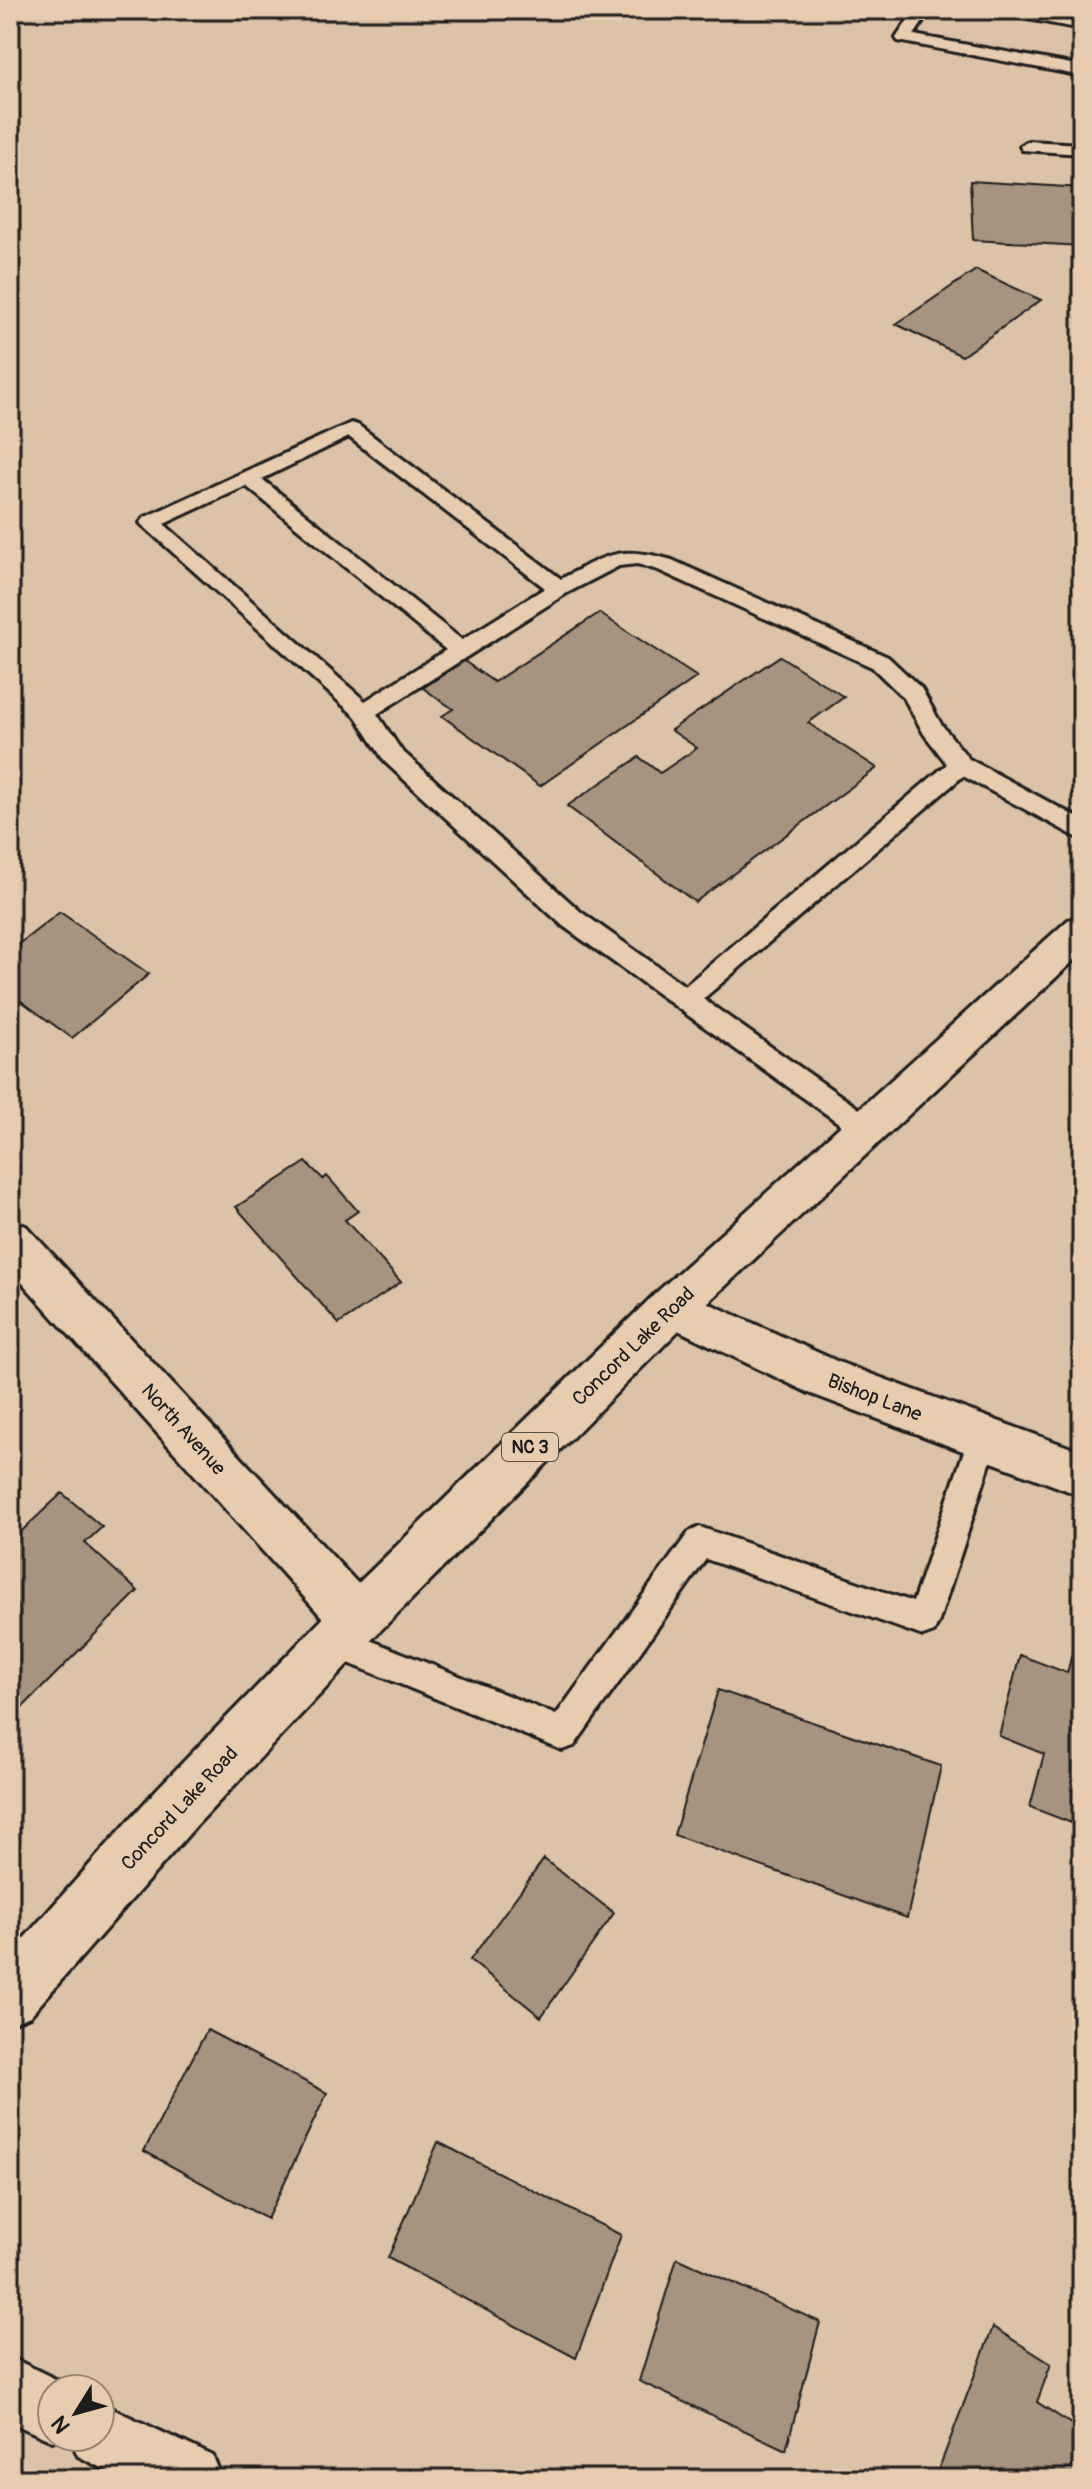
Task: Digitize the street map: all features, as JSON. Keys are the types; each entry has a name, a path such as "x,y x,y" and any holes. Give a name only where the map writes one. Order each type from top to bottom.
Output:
{"main road":[{"name":"Concord Lake Road","path":"10,1996 176,1808 346,1630 673,1306 1082,930"},
{"name":"North Avenue","path":"10,1239 346,1630"},
{"name":"Bishop Lane","path":"673,1306 825,1378 1082,1474"},
{"path":"10,2388 36,2402"},
{"path":"116,2442 190,2479"}],"lane":[{"path":"923,10 904,38 1082,71"},
{"path":"1006,10 1054,14 1082,24"},
{"path":"1028,146 1082,149"},
{"path":"559,588 351,429 150,523 364,712 393,756 572,919 866,1128"},
{"path":"247,477 461,650"},
{"path":"364,712 559,588 614,560 637,557 665,565 880,662 913,693 932,728 961,765 1082,831"},
{"path":"684,1001 961,765"},
{"path":"346,1630 562,1734 700,1542 923,1621 983,1439"}],"building":[{"path":"970,181 1082,188 1082,246 973,240"},
{"path":"976,270 1041,300 962,356 896,324"},
{"path":"599,613 697,677 540,786 442,716 453,709 423,688 464,661 494,682"},
{"path":"780,656 844,697 808,723 877,768 695,902 567,806 639,757 660,773 697,748 671,730"},
{"path":"60,912 149,974 72,1038 10,993 10,951"},
{"path":"306,1162 323,1179 327,1176 358,1211 345,1220 401,1282 339,1324 236,1207"},
{"path":"62,1493 102,1527 85,1543 138,1591 10,1720 10,1542"},
{"path":"1077,1635 1082,1637 1082,1827 1030,1807 1044,1754 999,1736 1020,1655 1067,1673"},
{"path":"718,1690 941,1766 907,1918 674,1835"},
{"path":"544,1859 614,1913 541,2017 470,1960"},
{"path":"207,2030 327,2093 267,2219 144,2151"},
{"path":"438,2142 621,2235 576,2358 388,2258"},
{"path":"677,2258 820,2322 786,2450 639,2381"},
{"path":"993,2327 1051,2364 1037,2402 1082,2431 1082,2479 935,2479"}]}
